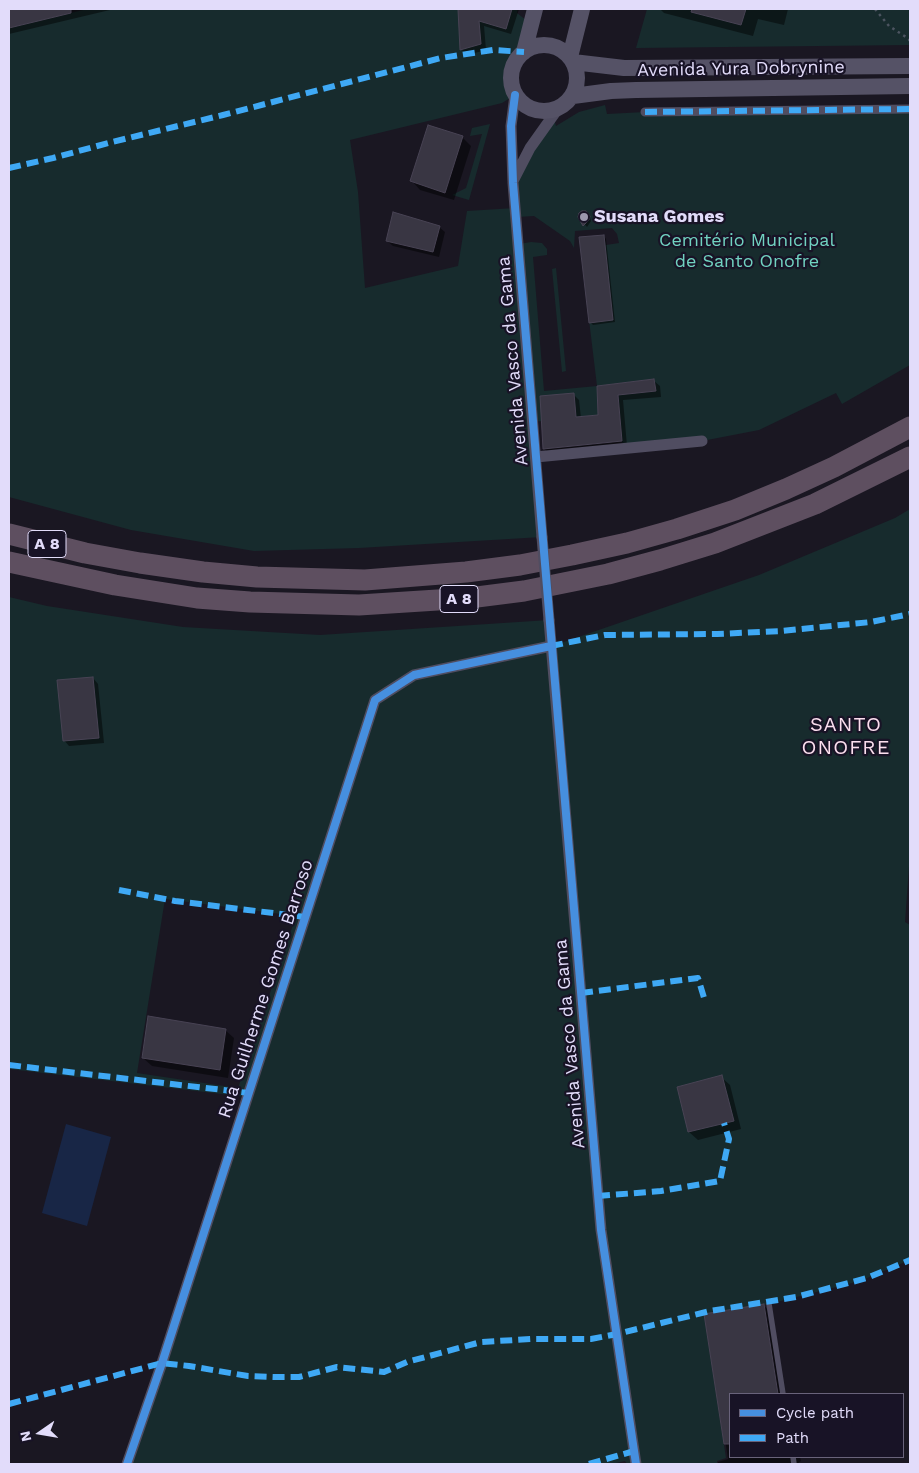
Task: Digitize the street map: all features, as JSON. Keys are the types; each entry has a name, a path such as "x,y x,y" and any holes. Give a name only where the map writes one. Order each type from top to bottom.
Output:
{"highway":[{"name":"A 8","path":"9,534 85,553 140,563 257,577 365,580 466,572 520,565 572,555 627,543 677,529 734,510 786,489 834,467 910,427"},
{"name":"A 8","path":"9,562 115,585 197,598 250,602 359,605 469,598 608,574 715,543 816,504 910,457"}],"main road":[{"path":"524,52 535,9"},
{"path":"572,59 562,50 552,46 542,45 524,52 518,58 512,72 512,87 515,95 529,108 538,111 556,110 569,102 573,96 578,79 572,59 582,9"},
{"name":"Avenida Yura Dobrynine","path":"572,59 624,68 910,66"},
{"name":"Avenida Yura Dobrynine","path":"573,96 636,90 910,86"}],"street":[{"name":"Avenida Vasco da Gama","path":"515,95 511,126 512,183 601,1230 636,1464"},
{"path":"645,112 910,109"},
{"path":"512,183 530,148 556,110"},
{"path":"536,457 702,441"},
{"name":"Rua Guilherme Gomes Barroso","path":"127,1464 165,1354 375,700 414,675 551,646"}],"lane":[{"path":"769,1304 783,1393"}],"path":[{"path":"875,9 889,26 909,39 910,43"}],"green space":[{"name":"Cemitério Municipal de Santo Onofre","path":"87,9 518,9 517,13 531,24 524,52 518,58 512,72 512,87 515,95 502,103 350,140 358,192 365,288 458,266 467,211 515,208 513,183 553,115 556,126 579,112 605,105 607,114 910,109 910,365 842,404 836,393 759,430 702,441 623,449 618,395 656,391 654,379 597,386 598,415 533,422 542,537 359,548 254,551 131,530 9,497 9,28","holes":["534,216 570,241 574,248 575,231 612,228 617,234 619,243 606,245 604,235 579,237 597,386 544,391 533,257 547,255 547,249 542,243 519,244 517,217"]},
{"path":"647,9 910,9 910,45 636,48"},
{"path":"490,124 469,200 452,195 466,188 482,134 470,136 472,128"},
{"path":"556,268 566,371 562,372 552,269"},
{"path":"910,509 910,853 905,922 910,925 910,1260 860,1281 769,1304 704,1314 726,1458 717,1461 717,1464 627,1464 625,1461 612,1464 127,1464 247,1097 9,1069 9,597 47,606 183,627 320,635 549,620 552,646 759,575 895,518","holes":["165,899 296,916 238,1088 137,1073"]}],"water":[{"path":"66,1124 111,1137 87,1226 42,1213"}],"building":[{"path":"9,9 71,9 71,13 9,28"},
{"path":"458,9 512,9 506,29 479,21 481,44 460,50"},
{"path":"692,9 746,9 741,25 691,12"},
{"path":"428,125 463,136 445,193 410,181"},
{"name":"Susana Gomes","path":"582,211 586,211 590,216 583,226 578,217"},
{"path":"393,212 440,226 433,252 386,241"},
{"path":"604,235 613,320 589,323 579,237"},
{"path":"654,379 656,391 618,395 622,441 543,449 540,396 574,393 576,417 598,415 597,386"},
{"path":"93,677 99,738 63,741 57,680"},
{"path":"148,1016 226,1029 220,1070 142,1058"},
{"path":"722,1075 734,1121 688,1132 677,1087"},
{"path":"764,1304 778,1393 729,1393 729,1444 724,1444 704,1314"}],"marked path":[{"path":"9,168 441,58 493,50 524,52"},
{"path":"645,112 910,109"},
{"path":"551,646 605,635 717,634 781,631 871,622 910,614"},
{"path":"119,890 175,901 305,917"},
{"path":"581,993 698,978 705,1001"},
{"path":"9,1065 249,1093"},
{"path":"598,1196 661,1191 720,1181 729,1139 724,1123"},
{"path":"9,1404 162,1363 248,1376 299,1377 337,1367 384,1372 407,1362 481,1342 532,1339 591,1339 710,1311 796,1297 867,1278 910,1260"},
{"path":"589,1464 634,1451"}],"cycle path":[{"path":"515,95 511,126 513,183 601,1230 636,1464"},
{"path":"127,1464 162,1363 375,700 414,675 551,646"}],"place":[{"name":"Susana Gomes","path":"584,217"}],"district":[{"name":"SANTO ONOFRE","path":"846,736"}]}
